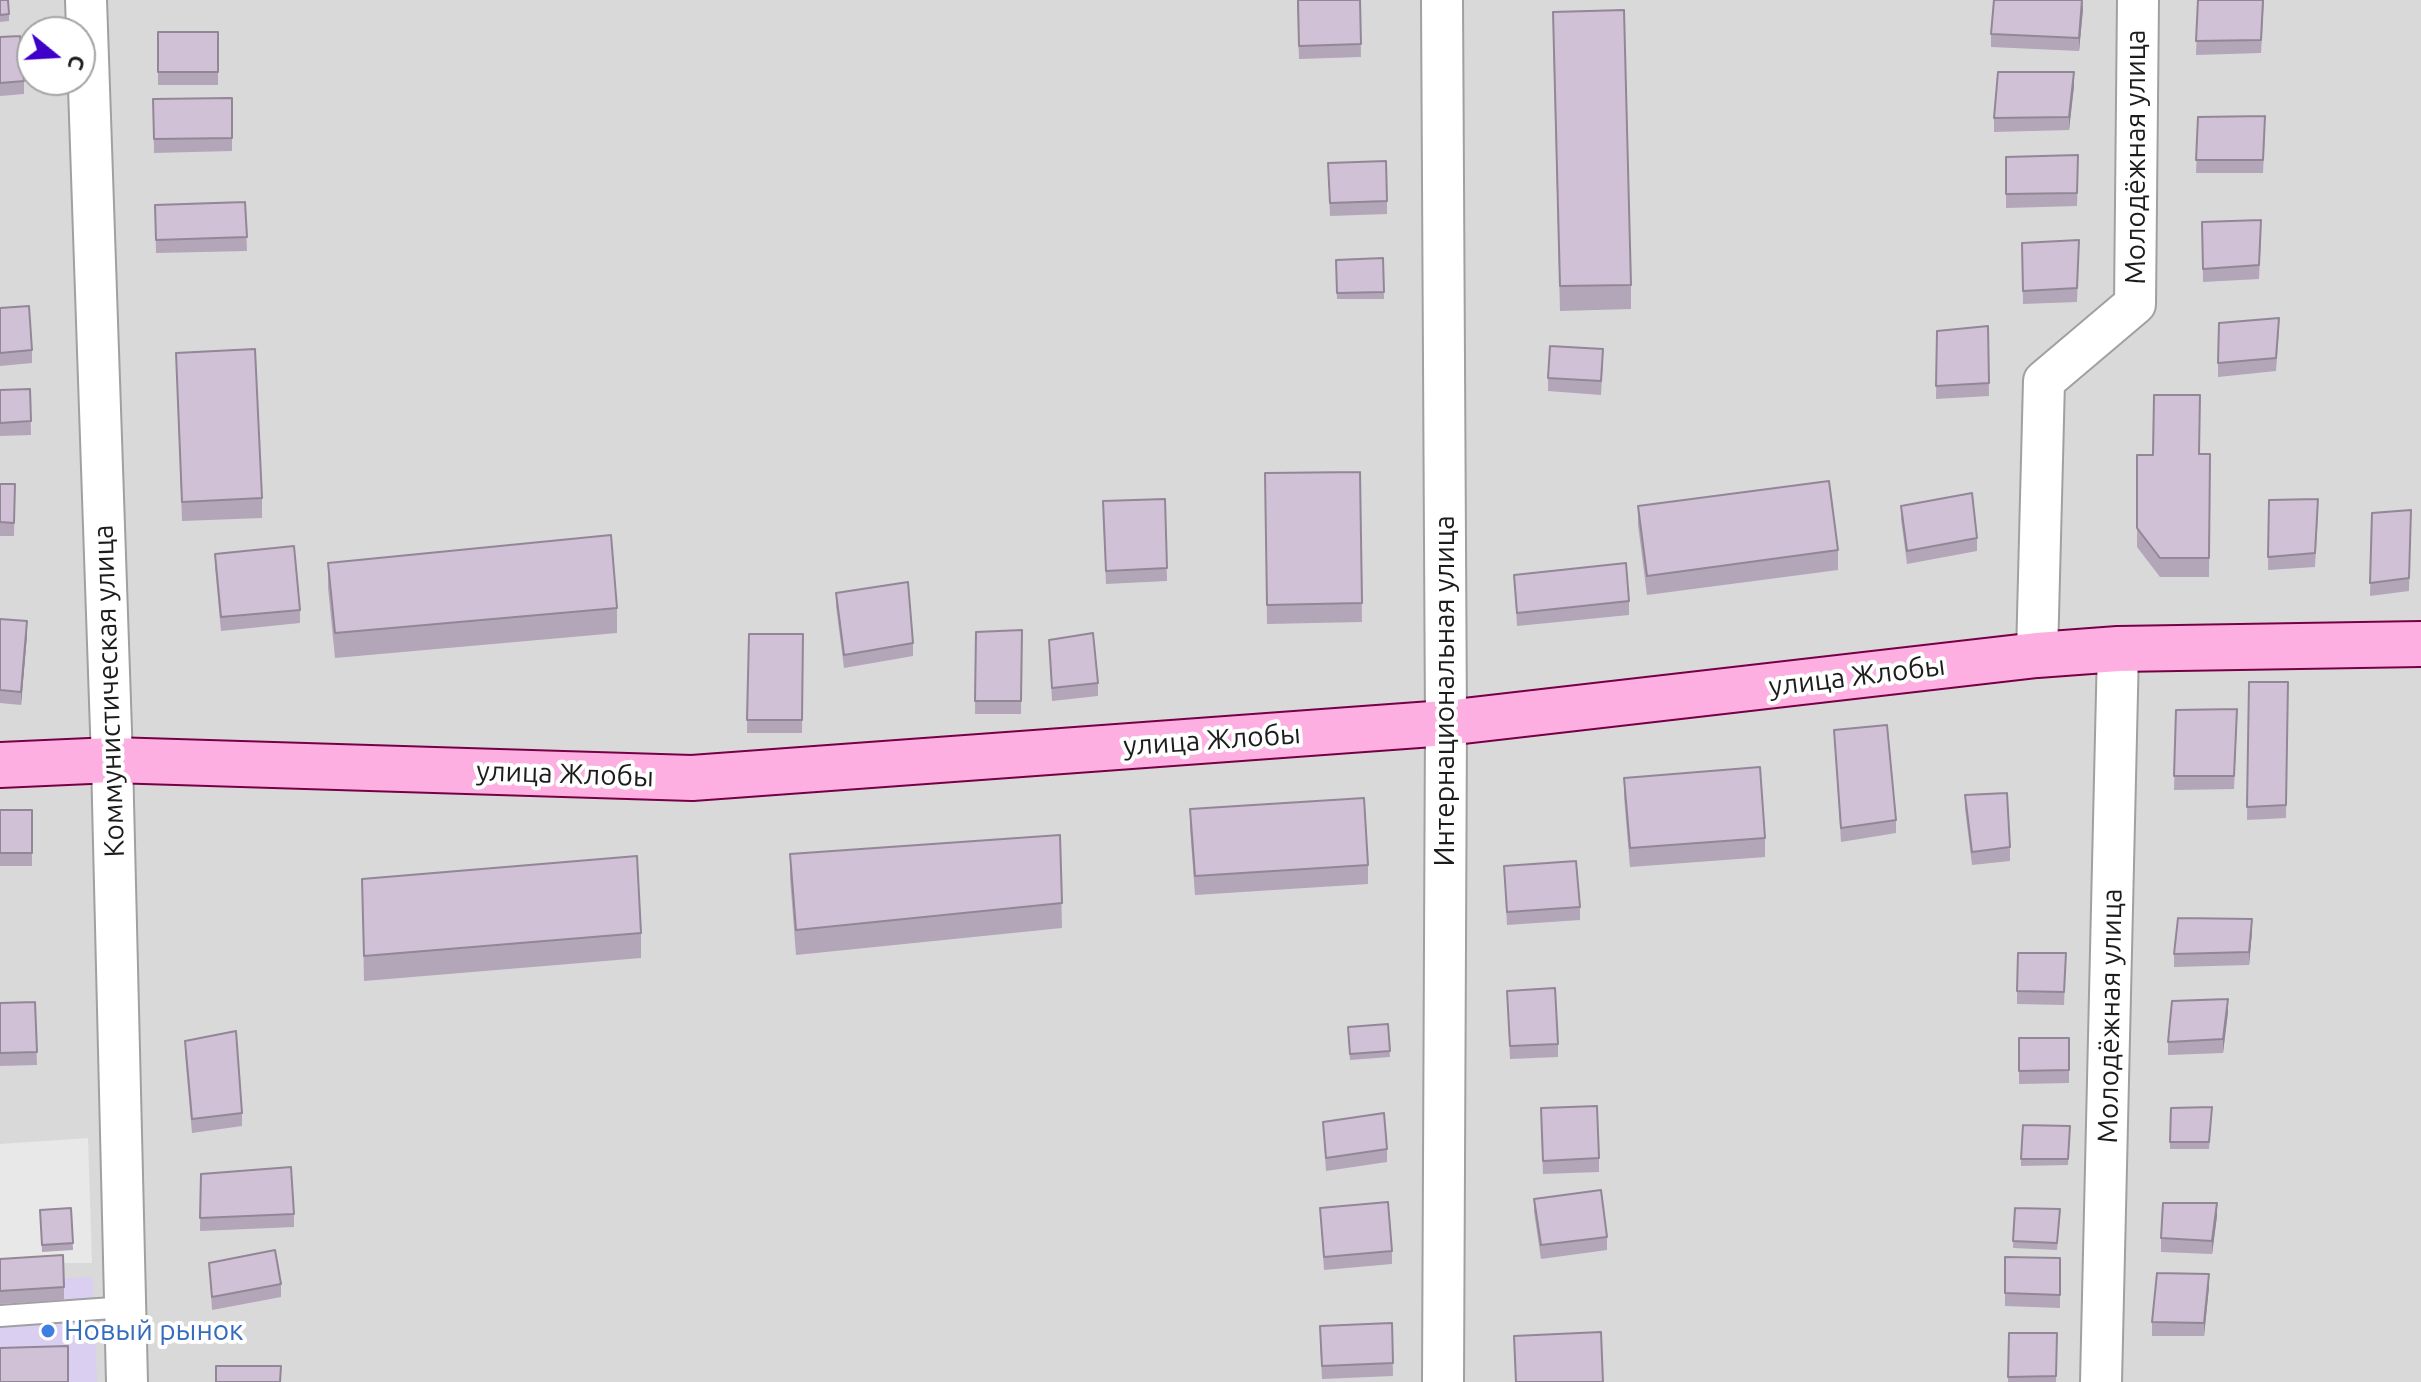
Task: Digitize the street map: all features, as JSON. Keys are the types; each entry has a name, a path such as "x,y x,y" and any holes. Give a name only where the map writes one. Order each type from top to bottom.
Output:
{"street":[{"name":"Коммунистическая улица","path":"86,0 112,760 127,1382"},
{"name":"Интернациональная улица","path":"1442,0 1446,723 1443,1382"},
{"name":"Молодёжная улица","path":"2037,655 2044,381 2135,304 2138,0"},
{"name":"улица Жлобы","path":"0,765 112,760 692,778 1446,723 2037,655 2118,649 2421,644"},
{"name":"Молодёжная улица","path":"2101,1382 2118,649"}],"lane":[{"path":"0,1316 126,1307"}],"shaded area":[{"path":"0,0 2421,0 2421,1382 0,1382"},
{"path":"88,1138 92,1263 0,1263 0,1144"},
{"name":"Новый рынок","path":"93,1277 97,1382 0,1382 0,1281"}],"building":[{"path":"0,0 8,0 9,14 0,15"},
{"path":"1298,0 1360,0 1361,44 1299,46"},
{"path":"1994,0 2082,0 2079,38 1991,34"},
{"path":"2198,0 2263,0 2261,40 2196,41"},
{"path":"1624,10 1631,285 1560,286 1553,12"},
{"path":"158,32 218,32 218,72 158,72"},
{"path":"16,36 16,82 0,83 0,37"},
{"path":"1998,72 2074,72 2069,117 1994,118"},
{"path":"232,98 232,138 154,139 153,99"},
{"path":"2265,116 2263,160 2196,160 2198,117"},
{"path":"2078,155 2077,193 2006,194 2006,157"},
{"path":"1386,161 1387,201 1330,203 1328,163"},
{"path":"245,202 247,237 156,240 155,205"},
{"path":"2261,220 2259,265 2203,269 2202,222"},
{"path":"2079,240 2077,288 2023,291 2022,243"},
{"path":"1383,258 1384,292 1337,293 1336,260"},
{"path":"29,306 32,350 0,353 0,308"},
{"path":"2279,318 2276,358 2218,363 2219,323"},
{"path":"1988,326 1989,383 1936,386 1937,331"},
{"path":"1550,346 1603,349 1601,381 1548,378"},
{"path":"255,349 262,498 182,502 176,353"},
{"path":"30,389 31,421 0,423 0,390"},
{"path":"2154,395 2200,395 2199,454 2210,454 2209,558 2160,558 2137,528 2137,455 2153,455"},
{"path":"1360,472 1362,603 1267,605 1265,473"},
{"path":"1829,481 1838,550 1647,576 1638,506"},
{"path":"0,484 15,484 14,523 0,522"},
{"path":"1972,493 1977,538 1907,551 1901,506"},
{"path":"1165,499 1167,568 1106,571 1103,501"},
{"path":"2318,499 2315,553 2268,557 2269,500"},
{"path":"2411,510 2409,578 2370,583 2372,513"},
{"path":"611,535 617,608 335,633 328,563"},
{"path":"294,546 300,610 221,617 215,554"},
{"path":"1626,563 1629,601 1517,613 1514,575"},
{"path":"908,582 913,643 844,655 836,593"},
{"path":"0,619 27,621 21,692 0,690"},
{"path":"1022,630 1021,701 975,701 976,632"},
{"path":"1093,633 1098,683 1052,688 1049,640"},
{"path":"749,634 803,634 802,720 747,720"},
{"path":"2249,682 2288,682 2286,805 2247,807"},
{"path":"2237,709 2234,776 2174,776 2176,710"},
{"path":"1887,725 1896,820 1841,828 1834,730"},
{"path":"1760,767 1765,838 1630,848 1624,778"},
{"path":"2007,793 2010,847 1972,852 1965,795"},
{"path":"1364,798 1368,865 1195,876 1190,809"},
{"path":"0,810 32,810 32,853 0,853"},
{"path":"1060,835 1062,903 796,930 790,854"},
{"path":"637,856 641,933 364,956 362,879"},
{"path":"1576,861 1580,907 1507,912 1504,866"},
{"path":"2178,918 2252,919 2249,952 2174,954"},
{"path":"2018,953 2066,953 2064,992 2017,991"},
{"path":"1555,988 1558,1044 1510,1046 1507,991"},
{"path":"2228,999 2223,1039 2168,1042 2172,1001"},
{"path":"35,1002 37,1052 0,1053 0,1003"},
{"path":"1388,1024 1390,1051 1350,1054 1348,1027"},
{"path":"236,1031 242,1113 192,1119 185,1041"},
{"path":"2019,1038 2069,1038 2069,1070 2019,1071"},
{"path":"1597,1106 1599,1158 1543,1161 1541,1108"},
{"path":"2212,1107 2209,1142 2170,1142 2171,1108"},
{"path":"1384,1113 1387,1149 1326,1158 1323,1122"},
{"path":"2023,1125 2070,1126 2068,1159 2021,1159"},
{"path":"291,1167 294,1214 200,1218 201,1174"},
{"path":"1601,1190 1607,1237 1541,1245 1534,1199"},
{"path":"1388,1202 1392,1251 1324,1257 1320,1208"},
{"path":"2163,1203 2217,1203 2212,1241 2161,1238"},
{"path":"71,1208 73,1243 42,1245 40,1210"},
{"path":"2015,1208 2060,1209 2057,1243 2013,1241"},
{"path":"275,1250 281,1284 212,1297 209,1263"},
{"path":"63,1255 64,1287 0,1291 0,1259"},
{"path":"2005,1257 2060,1258 2060,1295 2005,1293"},
{"path":"2157,1273 2209,1274 2204,1323 2152,1322"},
{"path":"1392,1323 1393,1363 1322,1366 1320,1326"},
{"path":"1601,1332 1603,1382 1516,1382 1514,1336"},
{"path":"2009,1333 2057,1333 2056,1376 2008,1377"},
{"path":"68,1346 68,1382 0,1382 0,1348"},
{"path":"216,1366 281,1366 280,1382 216,1382"}],"place":[{"name":"Новый рынок","path":"48,1331"}]}
